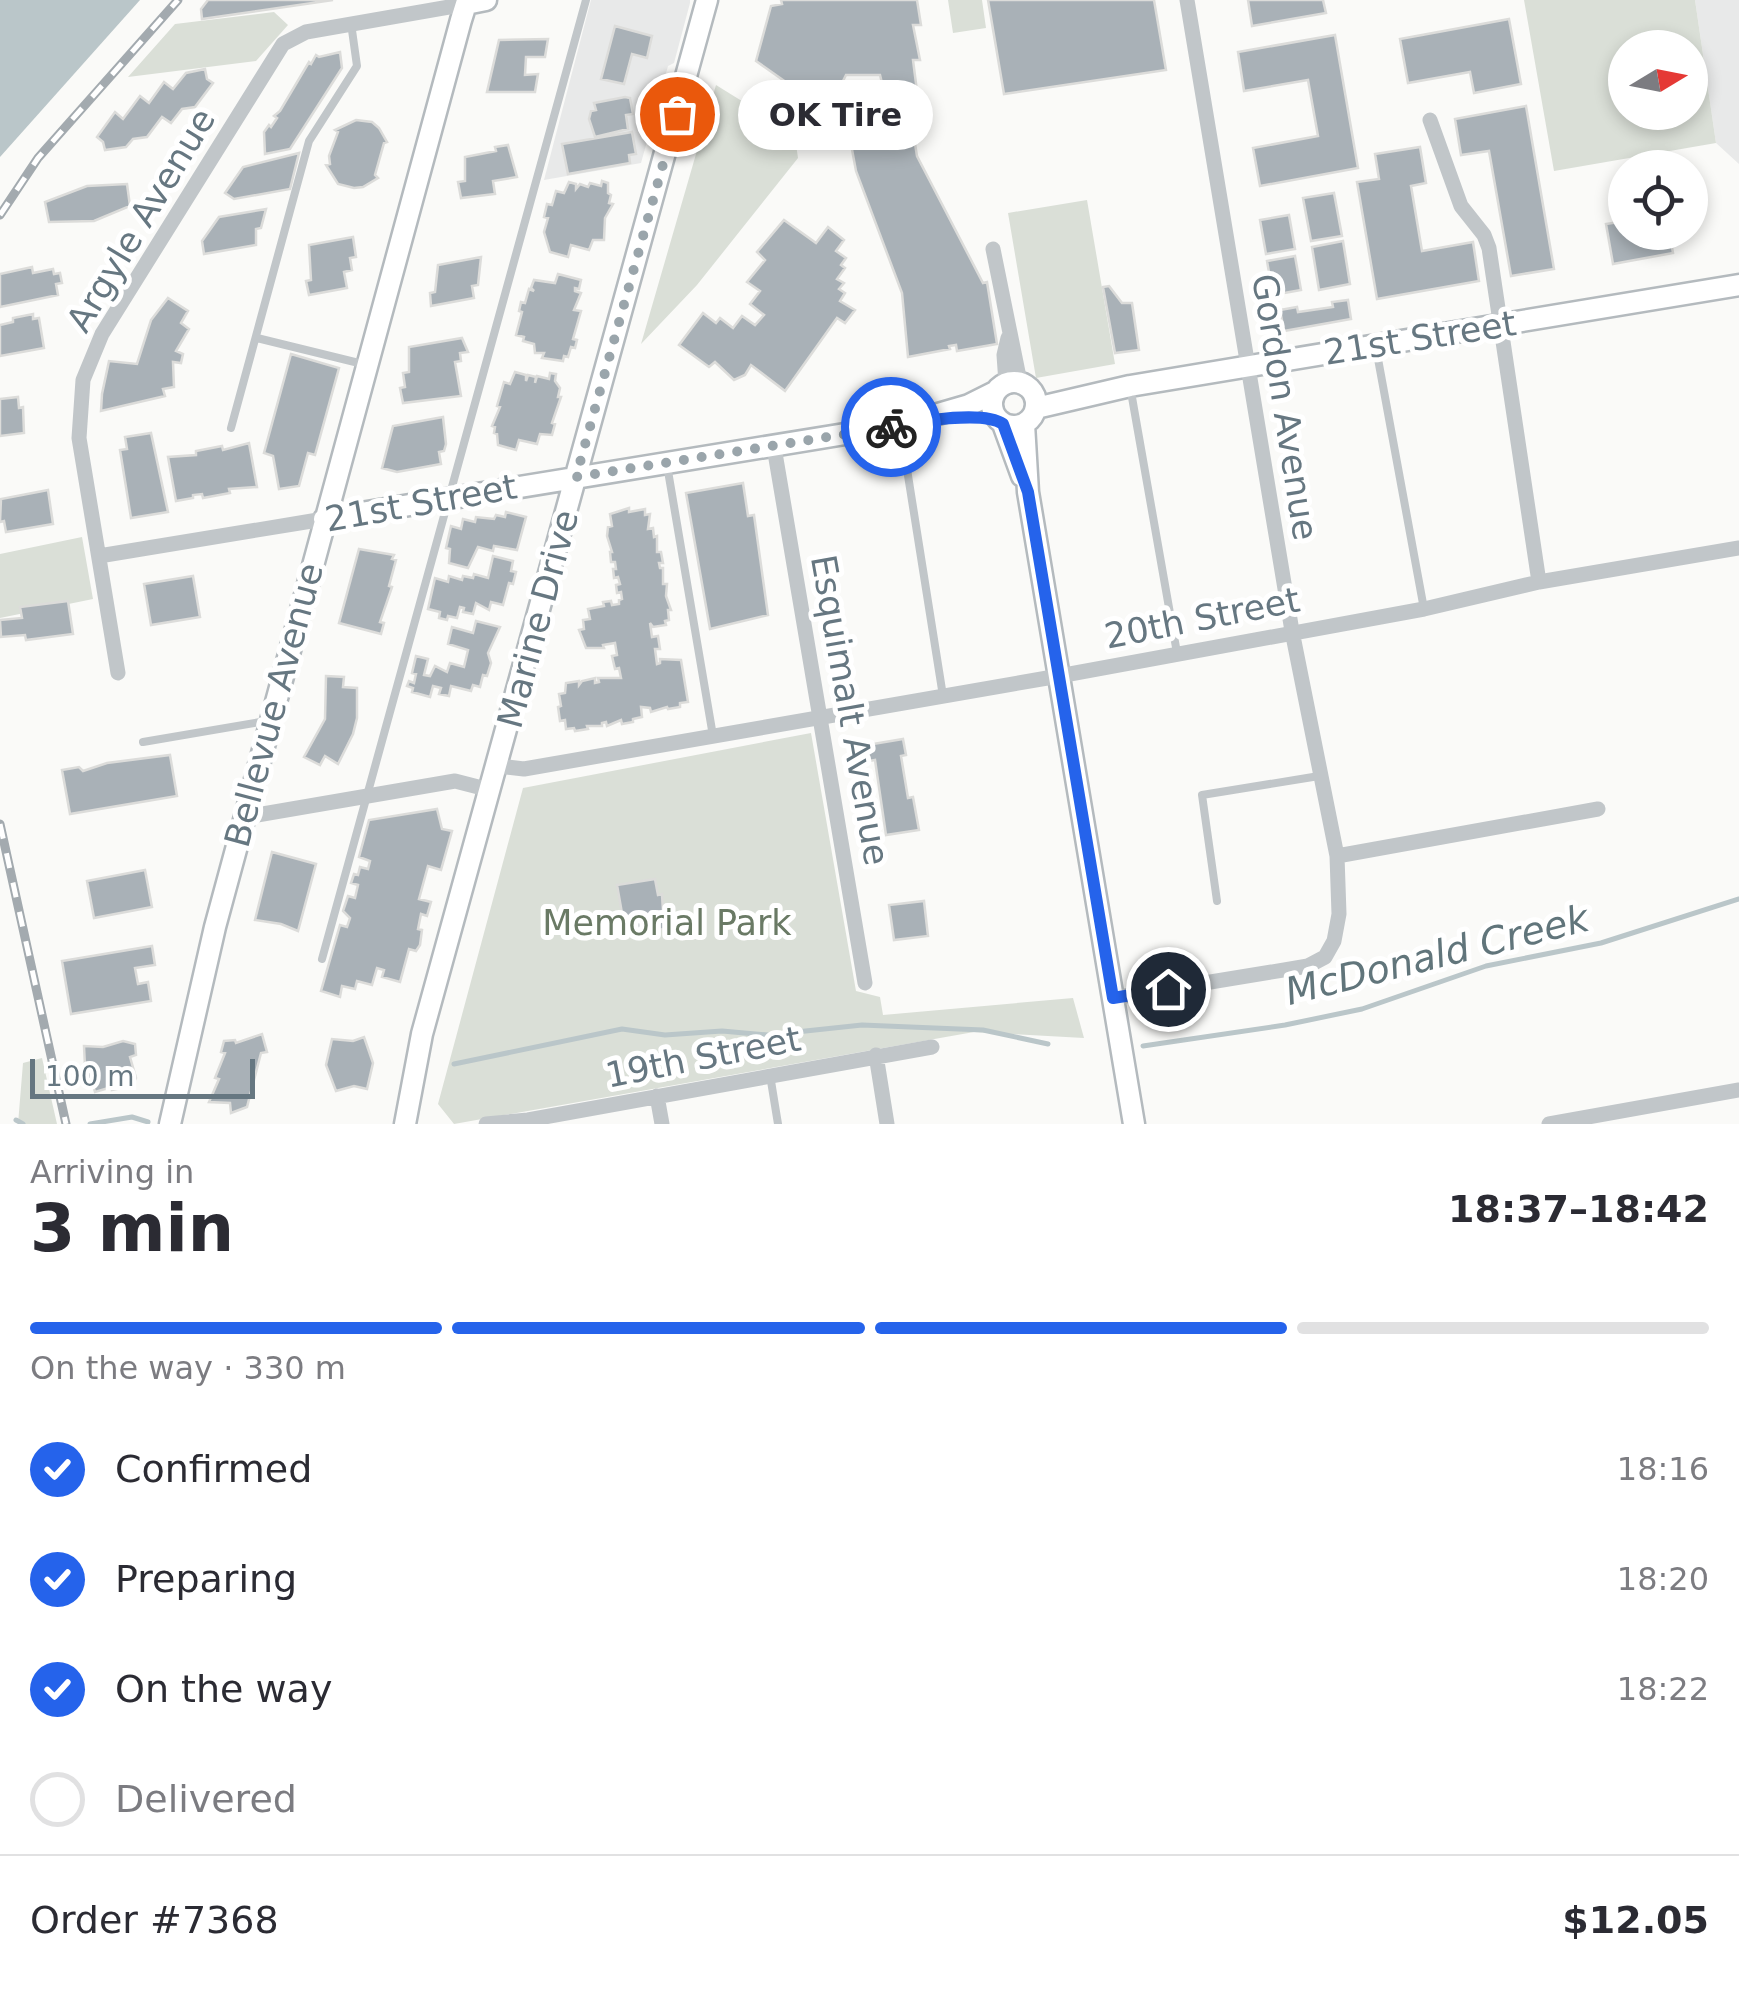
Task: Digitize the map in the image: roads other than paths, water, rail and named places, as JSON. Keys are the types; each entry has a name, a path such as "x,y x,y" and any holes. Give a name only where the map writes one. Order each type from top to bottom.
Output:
{"main road":[{"name":"Marine Drive","path":"405,1124 422,1034 708,0"},
{"name":"Bellevue Avenue","path":"170,1124 215,927 324,519 473,1"},
{"name":"21st Street","path":"324,519 1739,284"},
{"path":"1014,403 1134,1124"}],"street":[{"name":"Gordon Avenue","path":"1113,998 1308,966 1325,957 1334,941 1338,914 1336,856 1292,632 1187,0"},
{"path":"351,23 473,1"},
{"name":"Argyle Avenue","path":"118,673 79,438 83,380 102,334 283,44 306,32 351,23"},
{"path":"1430,120 1461,206 1484,234 1489,248 1539,582"},
{"path":"993,249 1009,334 1014,403"},
{"name":"Esquimalt Avenue","path":"774,447 865,983"},
{"name":"21st Street","path":"99,556 324,519"},
{"name":"20th Street","path":"498,766 524,769 1059,676 1424,609 1539,582 1739,548"},
{"path":"246,813 257,815 455,781 490,790"},
{"path":"1336,856 1598,810"},
{"name":"19th Street","path":"486,1124 528,1122 932,1047"},
{"path":"876,1055 888,1124"},
{"path":"1549,1124 1739,1090"},
{"path":"658,1096 662,1124"}],"lane":[{"path":"322,959 586,0"},
{"path":"231,428 309,141 357,66 351,23"},
{"path":"257,338 366,364"},
{"path":"1375,344 1424,609"},
{"path":"1130,386 1177,653"},
{"path":"911,423 943,696"},
{"path":"667,464 713,736"},
{"path":"143,742 270,721"},
{"path":"1218,901 1202,795 1319,776"},
{"path":"770,1075 778,1124"}],"waterway":[{"name":"McDonald Creek","path":"1143,1046 1362,1009 1486,966 1601,943 1739,899"},
{"name":"McDonald Creek","path":"454,1064 622,1029 665,1035 722,1031 768,1035 862,1025 983,1030 1048,1044"},
{"name":"McDonald Creek","path":"90,1124 132,1117 148,1122"},
{"name":"McDonald Creek","path":"16,1120 23,1124"}],"railway":[{"path":"0,215 38,158 178,0"},
{"path":"0,824 66,1124"}],"place":[{"name":"OK Tire","path":"677,114"}],"park label":[{"name":"Memorial Park","path":"667,923"}]}
